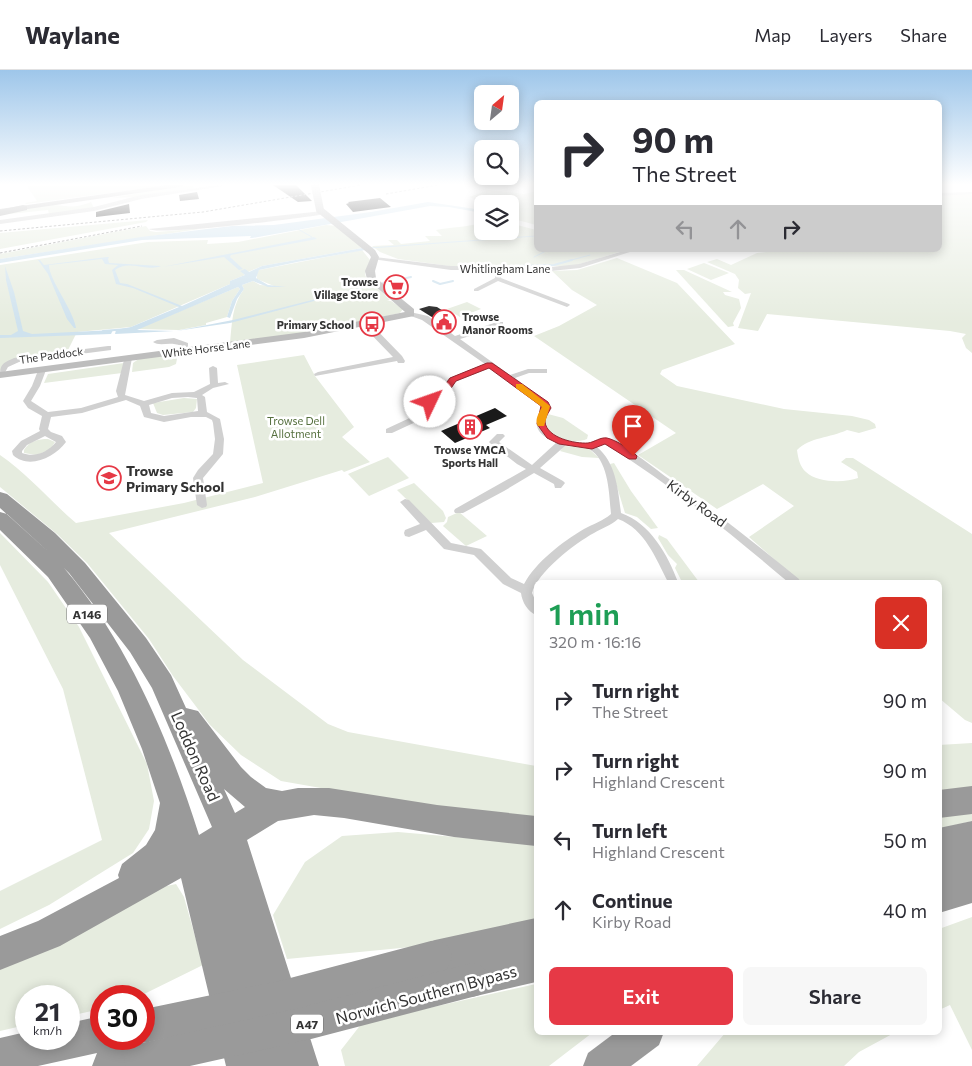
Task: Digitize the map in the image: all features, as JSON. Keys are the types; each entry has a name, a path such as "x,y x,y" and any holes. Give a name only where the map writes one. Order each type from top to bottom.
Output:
{"highway":[{"name":"Loddon Road","path":"0,498 48,538 77,568 133,638 162,683 230,834 301,1066"},
{"name":"A146","path":"0,519 43,559 62,580 88,615 110,653 148,728 190,856 244,1066"},
{"path":"162,683 219,762 243,789 258,800 282,805"},
{"path":"0,952 46,922 134,875 153,860 169,835 173,820 171,796"},
{"path":"942,804 972,800"},
{"path":"0,952 48,934 230,834 257,816 282,805 304,801 330,801 472,826 534,831"},
{"path":"230,834 221,850 219,868 238,933 251,989 258,1066"},
{"path":"942,842 972,836"},
{"path":"942,871 972,864"},
{"path":"942,896 972,887"},
{"name":"Norwich Southern Bypass","path":"155,1042 282,997 435,957 534,934"},
{"name":"Norwich Southern Bypass","path":"155,1046 320,1021 378,1007 472,980 534,965"},
{"name":"A47","path":"280,1066 283,1003"},
{"path":"601,1066 642,1035"},
{"path":"0,1056 90,1036"}],"street":[{"path":"348,231 364,244 374,256 370,271 377,284 410,310 410,314 425,318 545,404 547,408 541,420 542,428 550,436 563,442 532,469 504,487 459,511"},
{"name":"Whitlingham Lane","path":"374,256 480,270 499,270 576,266 626,252"},
{"path":"498,279 499,270"},
{"path":"476,290 498,279 568,305"},
{"name":"White Horse Lane","path":"0,374 304,335 410,314"},
{"path":"318,374 401,361 365,323"},
{"path":"454,340 500,324"},
{"path":"157,342 176,341 186,345 185,351"},
{"name":"The Paddock","path":"0,374 6,365 17,360 108,348"},
{"path":"128,358 120,391 121,396 144,404 159,398 196,395 214,385 225,384"},
{"path":"389,431 418,418 430,402 442,395 452,380 490,365"},
{"path":"214,368 214,385"},
{"path":"508,378 527,368 544,371"},
{"path":"42,370 36,386 26,400 30,406 47,415 55,412 82,410 125,398"},
{"path":"196,395 201,397 203,415"},
{"path":"144,404 148,415 158,419 203,415 216,419 219,449 216,457 201,472 197,480 202,505"},
{"path":"45,432 43,429 47,415"},
{"path":"483,444 497,439 532,469 560,483 558,486"},
{"name":"Kirby Road","path":"563,442 592,446 599,442 607,441 633,456 729,527 793,580"},
{"path":"592,446 603,458 610,473 616,516"},
{"path":"405,502 448,546 478,552 507,582 527,591"},
{"path":"616,516 639,525 663,562 672,580"},
{"path":"534,607 528,599 527,591 530,584 557,555 589,531 616,516"},
{"path":"409,533 428,524"}],"green space":[{"path":"17,231 95,231 0,249 0,233"},
{"path":"117,231 183,231 0,259 0,254"},
{"path":"292,231 343,231 362,248 262,266 248,272 241,271 245,275 230,281 230,284 131,327 77,332 67,352 21,358 5,365 0,371 0,265 148,242 208,240 207,244 238,242"},
{"path":"437,231 474,231 474,240 519,240 519,231 534,231 534,252 619,252 573,266 457,267 398,259 380,252 372,246 394,245 388,240 397,240 401,244 430,241 425,236 442,236"},
{"path":"942,231 972,231 972,353 966,348 962,338 966,334 950,331 767,314 758,331 738,328 751,293 745,294 738,288 739,280 735,274 707,262 717,259 731,265 757,253 942,252"},
{"path":"362,250 370,260 365,274 366,277 390,300 387,301 391,301 403,309 400,313 304,334 230,343 235,308 244,289 242,285 253,281 260,285 274,286 257,279 259,270"},
{"path":"617,258 677,283 735,344 662,370 660,374 677,386 784,409 852,416 869,420 875,424 876,428 859,433 847,430 814,440 802,446 797,450 804,470 811,476 824,480 852,480 858,478 857,472 841,462 846,458 853,458 972,534 972,723 965,720 942,701 942,580 798,580 749,537 794,506 763,484 717,509 638,455 676,433 534,336 559,326 597,305 572,290 552,271 577,270"},
{"path":"704,263 729,273 711,280 687,269"},
{"path":"676,270 684,270 732,292 723,292 725,295 739,299 741,308 733,323 734,326 728,327"},
{"path":"238,287 240,289 232,301 227,317 206,323 206,325 179,330 137,329"},
{"path":"467,302 481,309 460,317 447,309"},
{"path":"178,353 176,364 169,367 132,372 133,363 140,358"},
{"name":"Trowse Dell Allotment","path":"304,355 315,376 354,427 342,437 370,462 344,472 342,470 255,497 109,533 243,660 328,724 348,732 534,766 534,819 469,814 281,781 241,755 210,725 173,676 149,639 87,563 57,534 0,487 0,455 76,523 184,503 263,483 237,365"},
{"path":"124,363 122,373 44,383 48,374"},
{"path":"184,398 197,399 196,408 193,412 163,415 157,413 153,403"},
{"path":"548,414 563,418 588,435 587,439 569,441 551,433 544,423"},
{"path":"48,439 55,442 50,450 36,455 24,453 26,447 31,443"},
{"path":"564,446 588,448 599,458 582,457 560,451"},
{"path":"388,457 409,478 369,496 348,474"},
{"path":"614,463 631,491 658,528 651,529 637,517 625,513 610,464"},
{"path":"414,483 443,511 446,518 444,522 431,523 397,490"},
{"path":"459,512 487,536 466,546 443,526 447,522 448,517"},
{"path":"0,533 48,582 79,627 147,764 154,801 149,829 133,853 49,905 0,929 0,891 102,840 63,689 0,565"},
{"path":"659,535 667,539 698,580 681,580 675,568 677,564 668,555 658,538"},
{"path":"972,743 972,790 942,794 942,745"},
{"path":"972,811 972,821 942,828 942,816"},
{"path":"398,832 534,844 534,921 432,945 287,959 273,915 305,862 342,836"},
{"path":"176,884 184,897 203,965 155,989 155,985 90,985 90,1011 80,1014 80,985 15,985 15,1028 0,1031 0,965 157,888"},
{"path":"972,917 972,1050 950,1005 942,1009 942,928"},
{"path":"534,984 534,1035 589,1035 549,1066 345,1066 341,1050 362,1023"},
{"path":"723,1035 890,1035 859,1052 844,1066 697,1066"}],"water":[{"path":"187,231 288,231 252,238 250,238 251,236 142,240 0,263 0,259"},
{"path":"314,237 317,239 231,255 230,257 243,269 239,270 224,257 162,267"},
{"path":"362,248 365,250 259,270 256,278 268,285 286,287 268,287 253,281 242,285 244,289 237,299 230,318 227,317 232,301 240,289 238,287 137,330 174,331 115,334 116,330 131,327 179,307 133,288 116,284 112,270 118,265 105,264 102,259 49,265 53,278 71,312 76,328 74,328 67,319 48,274 38,260 44,265 109,257 109,263 161,266 150,268 132,265 115,270 120,283 182,306 230,284 230,281 245,275 240,271 245,269 249,272 262,266"},
{"path":"5,266 14,292 23,331 32,334 113,330 111,334 0,338 0,335 11,335 18,331 6,280"},
{"path":"371,285 230,323 176,331 233,320"}],"building":[{"path":"429,306 437,307 456,319 443,324 419,309"},
{"name":"Trowse YMCA Sports Hall","path":"495,408 507,416 486,425 490,428 455,443 441,431"}],"waterway":[{"path":"302,231 312,237 310,239"},
{"path":"370,248 534,236"},
{"path":"534,257 544,252"},
{"path":"568,261 590,255"},
{"path":"515,266 554,265 572,260"},
{"path":"383,283 411,277"},
{"path":"433,281 440,284 453,281"},
{"path":"103,331 127,329"}],"railway":[{"path":"0,253 113,231"}],"slow traffic":[{"path":"519,386 545,404 546,409 541,424"}],"place":[{"name":"Trowse Village Store","path":"396,287"},
{"name":"Trowse Manor Rooms","path":"444,322"},
{"name":"Primary School","path":"372,324"},
{"name":"Trowse YMCA Sports Hall","path":"470,427"},
{"name":"Trowse Primary School","path":"109,478"}],"route":[{"path":"430,402 442,395 455,378 490,365 545,404 547,408 541,424 542,428 550,436 563,442 577,445 592,446 599,442 607,441 633,456"}]}
